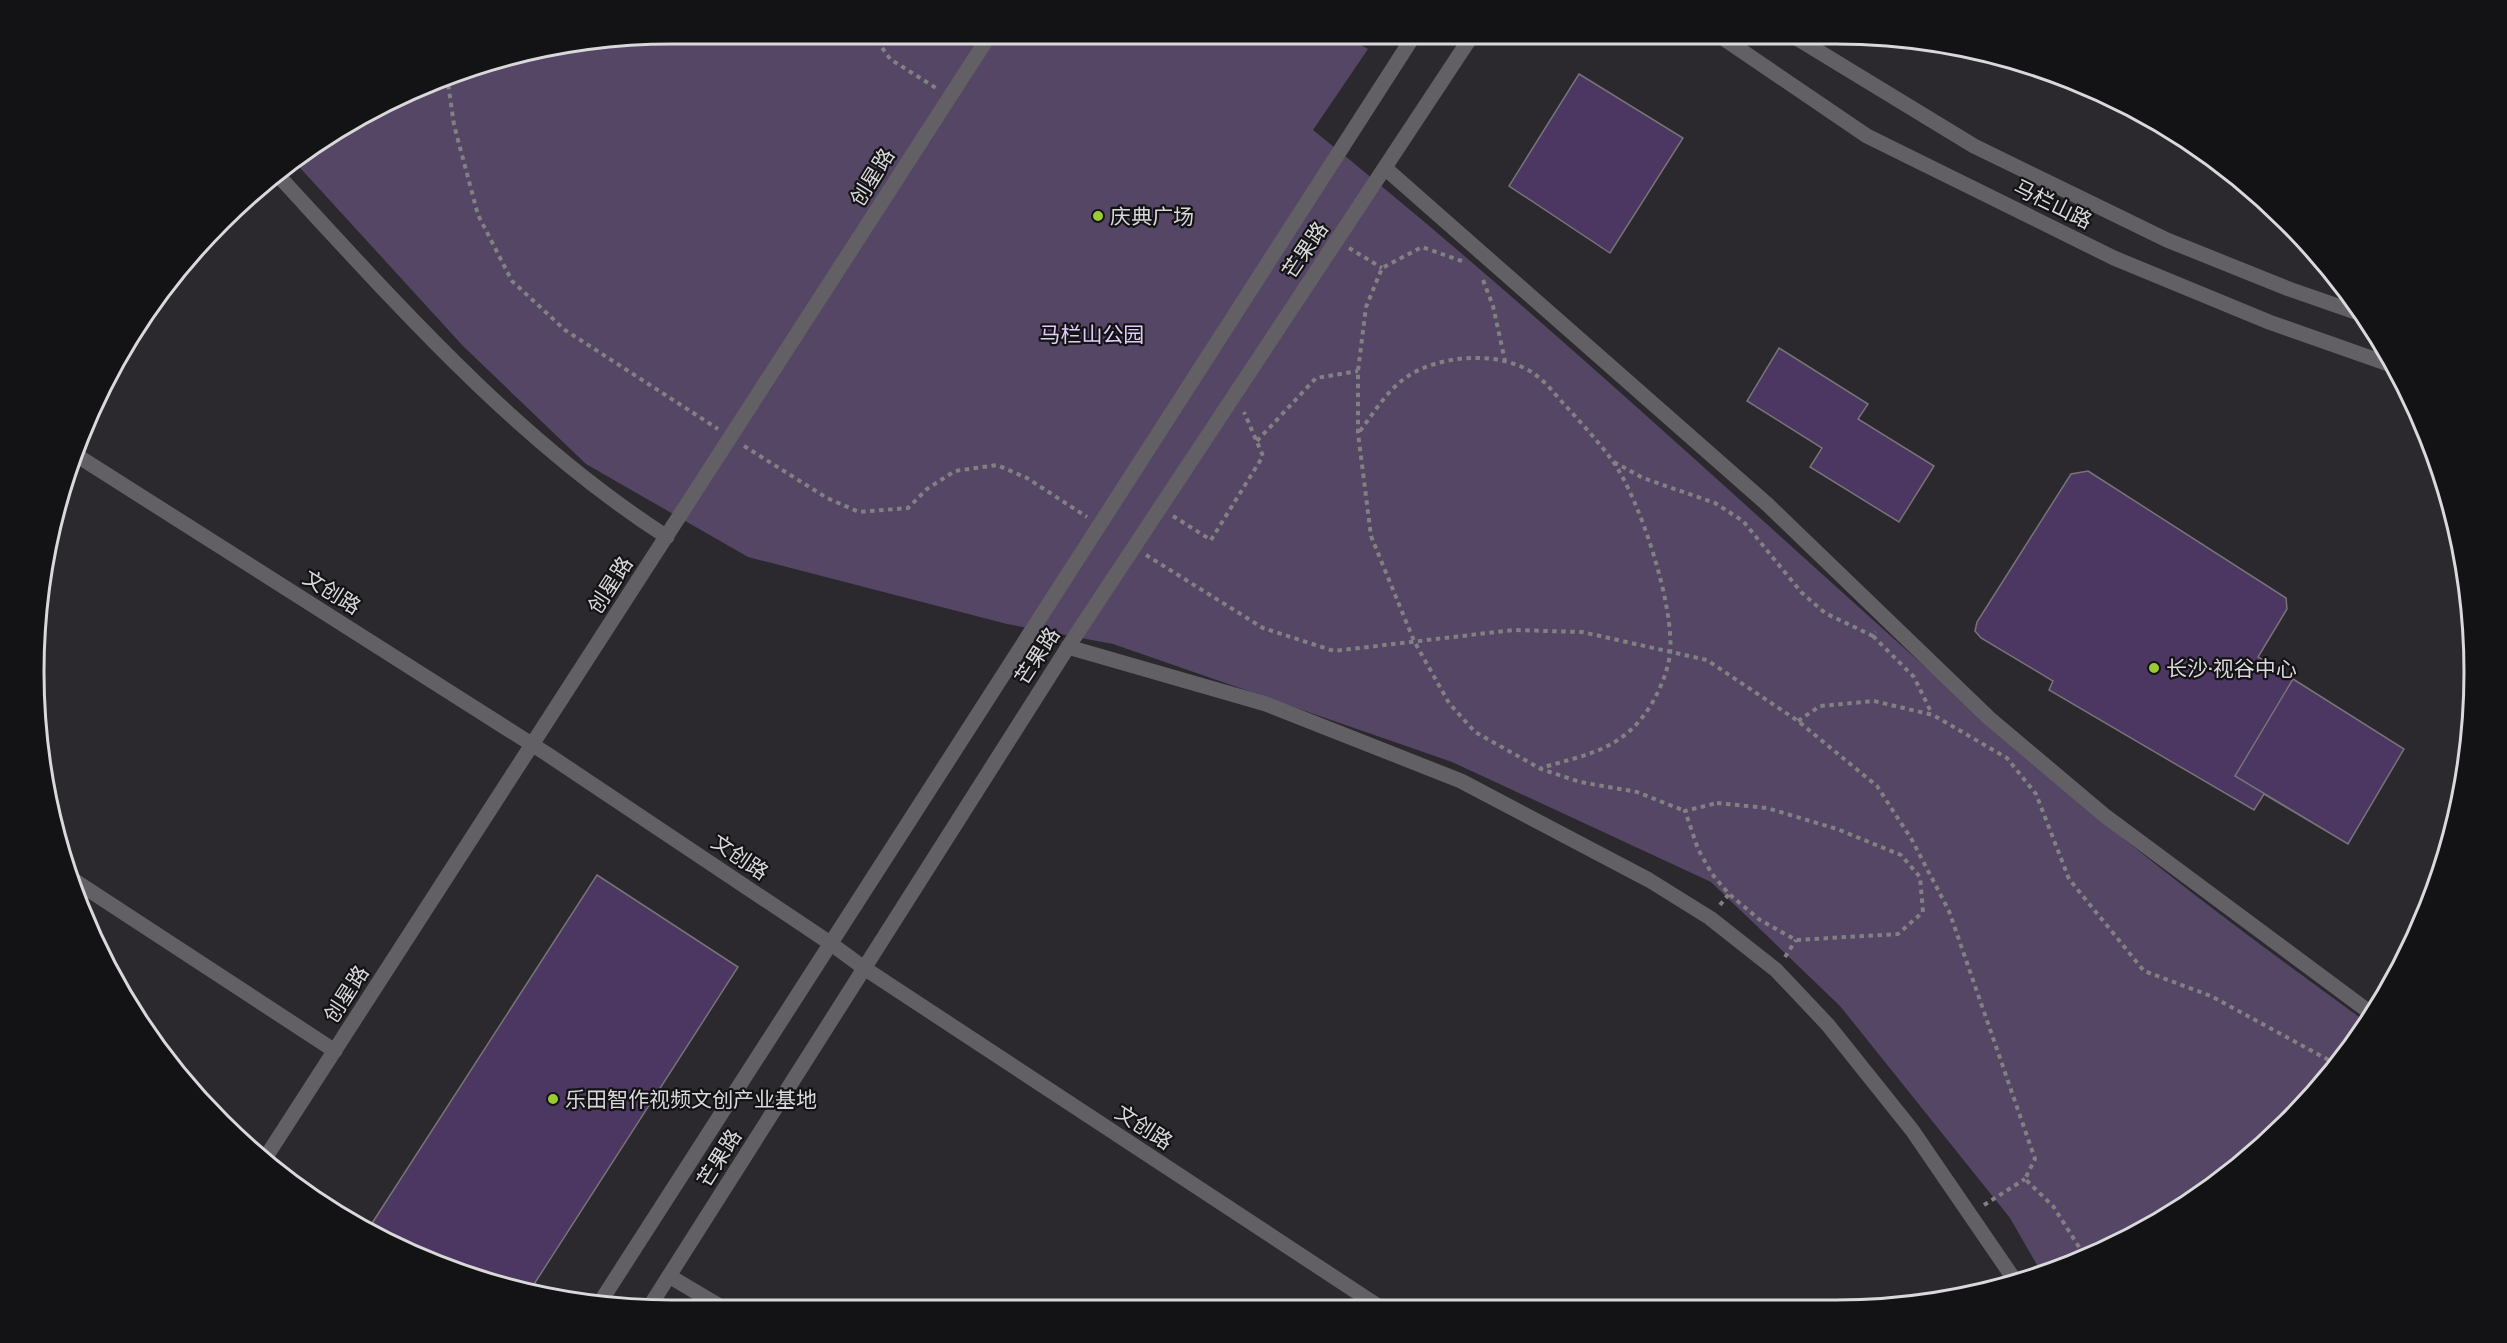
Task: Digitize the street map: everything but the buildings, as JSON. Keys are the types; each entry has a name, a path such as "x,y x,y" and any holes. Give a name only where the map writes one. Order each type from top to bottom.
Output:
{"street":[{"name":"创星路","path":"268,1153 984,44"},
{"name":"芒果路","path":"604,1295 1409,44"},
{"name":"芒果路","path":"654,1299 1068,647 1466,44"},
{"name":"马栏山路","path":"1732,44 1867,136 2114,258 2269,322 2381,361"},
{"name":"马栏山路","path":"1806,44 1974,146 2167,240 2289,289 2349,310"},
{"path":"1385,168 1768,505 1989,718 2104,815 2365,1009"},
{"path":"282,179 399,307 473,379 573,470 614,503 667,537"},
{"name":"文创路","path":"81,458 531,744 864,968 1366,1300"},
{"path":"1068,647 1266,704 1461,782 1552,827 1679,898 1710,918 1776,970 1821,1017 1912,1130 2011,1274"},
{"path":"82,886 335,1051"},
{"path":"669,1276 710,1300"}],"path":[{"path":"880,44 890,58 949,96"},
{"path":"448,85 454,125 478,215 512,280 565,330 660,393"},
{"path":"1337,240 1382,268"},
{"path":"1469,267 1461,260 1422,247 1382,268 1366,307 1358,371 1358,433 1371,536 1414,640 1449,703 1475,732 1541,768 1580,782 1637,792 1685,811 1717,803 1767,808 1837,829 1901,855 1920,877 1923,912 1898,934 1797,940 1760,920 1729,894 1712,874 1698,849 1685,811"},
{"path":"1477,274 1485,282 1493,306 1505,361"},
{"path":"1358,433 1384,400 1409,376 1434,365 1469,358 1505,361 1536,375 1614,462 1653,546 1665,602 1670,652 1666,676 1641,719 1614,745 1541,768"},
{"path":"1257,441 1316,378 1358,371"},
{"path":"1160,508 1211,540 1263,456 1236,393"},
{"path":"1614,462 1642,478 1715,502 1743,521 1801,592 1825,613 1873,636 1914,677 1933,714"},
{"path":"827,498 859,512 908,508 927,489 955,471 997,465 1027,478"},
{"path":"1217,602 1263,628 1334,651 1513,630 1582,632 1707,660 1798,721 1877,786 1912,840 1949,911 2035,1159 2025,1179 1971,1213"},
{"path":"1873,636 1886,619"},
{"path":"1798,721 1821,706 1874,701 1933,714 2007,758 2036,794 2069,879 2144,971 2211,996 2329,1060"},
{"path":"1920,877 1929,872"},
{"path":"2025,1179 2053,1206 2081,1250"}],"green space":[{"name":"马栏山公园","path":"1359,44 1368,49 1313,130 1499,286 2043,771 2121,837 2360,1017 2308,1086 2250,1144 2218,1170 2184,1194 2113,1235 2037,1266 2010,1218 1840,1006 1711,882 1452,762 1113,644 1007,624 748,557 586,464 463,346 299,166 357,128 394,108 470,77 549,56 630,45"}],"place":[{"name":"庆典广场","path":"1098,216"},
{"name":"长沙·视谷中心","path":"2154,668"},
{"name":"乐田智作视频文创产业基地","path":"553,1099"}]}
